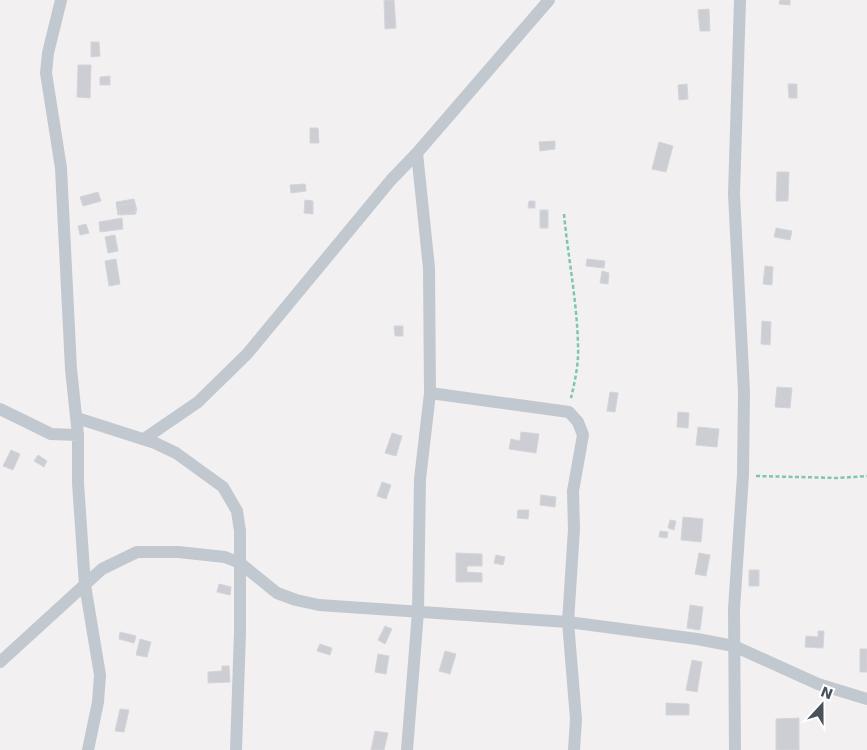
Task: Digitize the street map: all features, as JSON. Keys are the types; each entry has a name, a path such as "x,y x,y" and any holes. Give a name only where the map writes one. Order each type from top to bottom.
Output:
{"street":[{"path":"61,0 48,53 46,73 60,168 71,360 77,418 78,482 85,585 100,675 98,702 88,750"},
{"path":"144,439 198,402 248,354 391,180 418,153 549,0"},
{"path":"735,750 734,646 743,475 744,392 734,194 740,0"},
{"path":"407,750 418,612 420,479 430,393 429,268 418,153"},
{"path":"430,393 569,412 578,422 583,435 573,492 574,529 568,622 576,719 574,750"},
{"path":"0,409 51,434 78,435"},
{"path":"77,418 144,439 176,453 223,486 237,512 240,563 240,632 236,750"},
{"path":"0,662 102,569 137,552 196,554 225,557 240,563 277,593 296,600 319,605 568,622 660,633 734,646 818,684 867,699"}],"path":[{"path":"564,214 567,247 574,287 578,346 569,412"},
{"path":"743,475 838,478 867,476"}],"building":[{"path":"384,0 394,0 396,28 385,29"},
{"path":"780,0 790,0 790,5 779,4"},
{"path":"709,9 710,31 700,31 698,10"},
{"path":"91,42 99,42 100,56 91,57"},
{"path":"78,65 91,65 90,98 77,97"},
{"path":"110,76 110,85 100,85 100,77"},
{"path":"687,84 688,99 679,100 678,85"},
{"path":"788,84 797,84 797,98 789,98"},
{"path":"310,128 318,128 319,143 310,143"},
{"path":"555,141 555,149 540,151 539,142"},
{"path":"659,142 673,146 666,172 652,169"},
{"path":"777,172 789,172 788,201 776,201"},
{"path":"305,184 306,191 291,193 290,185"},
{"path":"98,192 101,201 83,206 80,197"},
{"path":"134,199 137,211 118,215 116,202"},
{"path":"305,200 313,201 313,214 304,213"},
{"path":"529,201 535,201 535,208 528,208"},
{"path":"135,203 136,214 120,215 119,205"},
{"path":"540,210 548,210 548,228 540,228"},
{"path":"122,218 123,229 100,232 99,222"},
{"path":"86,224 89,233 80,235 78,226"},
{"path":"776,228 792,231 790,240 774,237"},
{"path":"115,235 118,251 108,253 105,237"},
{"path":"116,259 120,284 109,286 105,261"},
{"path":"587,259 605,261 604,268 586,266"},
{"path":"765,266 773,267 772,285 763,284"},
{"path":"602,271 609,273 608,284 600,283"},
{"path":"762,321 771,322 770,345 761,344"},
{"path":"394,326 403,326 403,336 395,336"},
{"path":"777,387 792,388 790,408 775,407"},
{"path":"610,392 618,393 615,412 607,411"},
{"path":"678,412 689,413 688,428 677,427"},
{"path":"698,427 719,429 717,447 696,445"},
{"path":"521,432 539,434 536,453 509,449 511,439 520,441"},
{"path":"392,433 402,436 396,456 385,453"},
{"path":"11,450 20,454 13,470 3,466"},
{"path":"38,455 47,461 44,467 34,461"},
{"path":"382,482 391,485 386,499 377,496"},
{"path":"541,495 556,497 555,507 540,505"},
{"path":"518,510 529,510 528,519 517,518"},
{"path":"683,517 703,519 701,542 681,540"},
{"path":"670,520 676,521 674,530 668,528"},
{"path":"660,531 668,532 667,538 659,537"},
{"path":"456,553 482,554 482,566 467,566 467,572 482,573 482,582 456,582"},
{"path":"699,553 710,555 706,576 695,574"},
{"path":"496,555 505,557 503,565 494,563"},
{"path":"749,570 759,570 759,586 749,586"},
{"path":"219,584 231,587 230,595 217,592"},
{"path":"690,605 703,607 700,630 687,628"},
{"path":"385,626 392,629 385,644 378,640"},
{"path":"818,631 824,631 823,648 805,647 806,636 818,637"},
{"path":"120,632 136,636 134,643 119,639"},
{"path":"140,639 151,642 147,657 136,655"},
{"path":"320,644 332,648 330,655 317,651"},
{"path":"860,649 867,649 867,672 860,672"},
{"path":"445,651 456,654 450,674 439,671"},
{"path":"378,654 389,656 386,674 375,672"},
{"path":"692,660 702,662 697,692 686,690"},
{"path":"222,666 229,666 230,682 208,683 208,672 222,671"},
{"path":"666,703 689,704 689,715 666,715"},
{"path":"120,709 129,710 124,732 115,731"},
{"path":"799,718 799,750 776,750 776,719"},
{"path":"375,731 388,733 384,750 371,750"}]}
